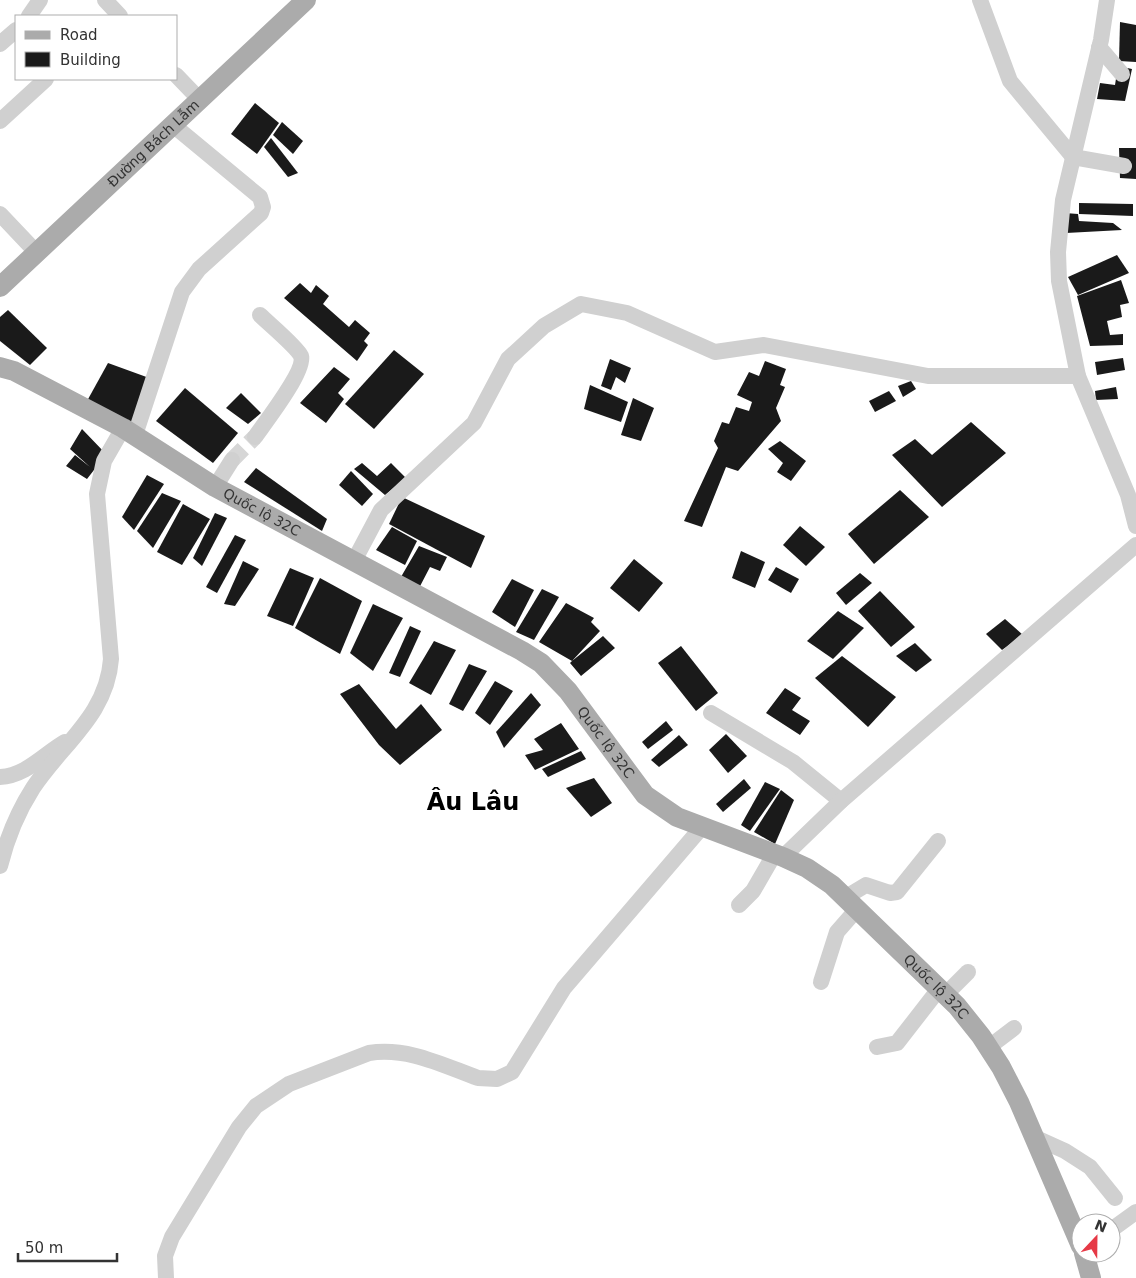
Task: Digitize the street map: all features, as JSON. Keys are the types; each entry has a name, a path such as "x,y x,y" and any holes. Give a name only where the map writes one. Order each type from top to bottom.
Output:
{"main road":[{"name":"Đường Bách Lẫm","path":"0,287 306,0"},
{"name":"Quốc lộ 32C","path":"0,367 14,371 129,431 215,487 522,651 541,663 568,691 645,795 677,818 779,855 807,868 852,903 942,992 989,1047 1001,1067 1034,1137 1071,1223"},
{"path":"1087,1263 1091,1278"}],"street":[{"path":"30,15 40,0"},
{"path":"105,0 116,15"},
{"path":"980,0 1010,81 1073,157 1124,166"},
{"path":"1107,0 1099,47 1063,200 1058,252 1059,281 1078,376 1132,493 1136,526"},
{"path":"0,44 15,31"},
{"path":"1099,47 1122,74"},
{"path":"178,76 200,100"},
{"path":"0,122 45,80"},
{"path":"0,866 8,834 33,787 102,699 110,672 111,659 96,494 104,461 129,431 182,292 193,275 260,213 263,207 260,198 173,125"},
{"path":"0,214 37,253"},
{"path":"354,561 381,510 474,423 508,359 544,326 581,304 627,313 715,352 764,345 928,376 1078,376"},
{"path":"254,437 277,405 301,366 301,357 260,314"},
{"path":"215,487 232,460"},
{"path":"739,905 753,891 779,855 1136,545"},
{"path":"711,713 793,762 841,801"},
{"path":"0,777 26,771 46,753 73,738"},
{"path":"166,1278 165,1256 172,1237 239,1127 256,1106 289,1084 369,1053 381,1051 409,1053 488,1080 497,1079 512,1072 564,988 702,827"},
{"path":"821,982 838,932 852,903 866,885 890,893 897,892 938,841"},
{"path":"877,1047 896,1043 942,992 968,972"},
{"path":"989,1047 1014,1028"},
{"path":"1034,1137 1065,1151 1090,1167 1115,1198"},
{"path":"1121,1223 1136,1212"}],"building":[{"path":"1120,22 1136,25 1136,62 1119,61"},
{"path":"1118,66 1132,69 1125,101 1097,99 1100,83 1115,85"},
{"path":"255,103 279,123 257,154 231,134"},
{"path":"282,122 303,141 293,154 273,135"},
{"path":"271,138 298,173 288,177 264,147"},
{"path":"1119,148 1136,148 1136,179 1120,178"},
{"path":"1079,203 1133,204 1133,216 1079,214"},
{"path":"1065,213 1078,214 1079,221 1113,223 1122,230 1066,233"},
{"path":"1117,255 1129,273 1078,295 1068,277"},
{"path":"1121,280 1129,303 1120,305 1122,317 1107,321 1110,335 1123,334 1123,345 1090,346 1077,296"},
{"path":"300,283 311,293 316,285 329,296 323,304 349,327 355,320 370,333 364,341 368,345 357,361 284,298"},
{"path":"8,310 47,348 30,365 0,341 0,317"},
{"path":"394,350 424,374 374,429 345,404"},
{"path":"1123,358 1125,370 1097,375 1095,362"},
{"path":"610,359 631,368 625,383 616,377 611,390 601,386"},
{"path":"765,361 786,369 780,385 785,387 776,408 781,421 738,471 726,467 702,527 684,521 718,448 714,441 722,422 729,424 736,407 749,411 752,402 737,395 749,372 759,376"},
{"path":"108,363 152,379 134,426 87,401"},
{"path":"334,367 350,379 338,393 344,399 326,423 300,403"},
{"path":"911,381 916,389 903,397 898,386"},
{"path":"590,385 628,402 621,422 584,409"},
{"path":"1116,387 1118,399 1096,400 1095,391"},
{"path":"185,388 238,433 213,463 156,421"},
{"path":"889,391 896,401 875,412 869,401"},
{"path":"241,393 261,413 248,424 226,408"},
{"path":"633,398 654,408 641,441 621,435"},
{"path":"971,422 1006,453 942,507 892,455 915,439 932,455"},
{"path":"82,429 106,454 97,473 94,470 87,479 66,466 75,455 90,467 70,449"},
{"path":"780,441 806,461 791,481 777,472 783,463 768,449"},
{"path":"362,463 377,476 391,463 406,478 385,495 354,469"},
{"path":"256,468 327,519 322,531 244,482"},
{"path":"351,471 373,494 362,506 339,485"},
{"path":"147,475 164,484 134,530 122,517"},
{"path":"900,490 929,517 874,564 848,534"},
{"path":"162,493 181,501 153,548 137,531"},
{"path":"402,497 485,536 471,568 389,524"},
{"path":"183,504 210,519 182,565 157,552"},
{"path":"215,513 227,518 202,566 193,558"},
{"path":"800,526 825,547 806,566 783,545"},
{"path":"392,527 417,541 405,565 376,550"},
{"path":"235,535 246,540 217,593 206,587"},
{"path":"419,546 447,557 440,571 430,567 417,592 398,582"},
{"path":"741,551 765,562 755,588 732,578"},
{"path":"634,559 663,583 639,612 610,588"},
{"path":"243,561 259,569 235,606 224,604"},
{"path":"776,567 799,579 791,593 768,580"},
{"path":"290,568 314,578 293,626 267,616"},
{"path":"860,573 872,583 846,605 836,593"},
{"path":"320,578 362,601 340,654 295,628"},
{"path":"512,579 534,590 515,627 492,612"},
{"path":"542,589 559,597 534,640 516,632"},
{"path":"880,591 915,627 891,647 858,611"},
{"path":"566,603 594,618 591,622 600,631 572,661 539,642"},
{"path":"373,604 403,618 373,671 350,653"},
{"path":"838,611 864,628 833,659 807,641"},
{"path":"1005,619 1023,635 1002,650 986,634"},
{"path":"410,626 421,631 400,677 389,673"},
{"path":"603,636 615,648 581,676 570,663"},
{"path":"434,641 456,650 431,695 409,683"},
{"path":"915,643 932,660 916,672 896,656"},
{"path":"681,646 718,693 696,711 658,663"},
{"path":"842,656 896,697 868,727 815,678"},
{"path":"469,664 487,671 463,711 449,704"},
{"path":"495,681 513,691 490,725 475,713"},
{"path":"359,684 396,729 421,704 442,730 400,765 379,745 340,694"},
{"path":"785,688 801,698 792,710 810,721 800,735 766,713"},
{"path":"531,693 541,705 504,748 496,732"},
{"path":"666,721 673,730 648,749 642,742"},
{"path":"561,723 579,749 535,770 525,755 543,750 534,739"},
{"path":"726,734 747,756 728,773 709,750"},
{"path":"679,735 688,745 659,767 651,760"},
{"path":"581,751 586,759 548,777 542,769"},
{"path":"594,778 612,803 591,817 566,788"},
{"path":"744,779 751,788 723,812 716,804"},
{"path":"765,782 780,789 750,831 741,825"},
{"path":"781,790 794,800 775,844 754,832"}],"tunnel":[{"path":"232,460 255,437"}],"district":[{"name":"Âu Lâu","path":"473,802"}]}
